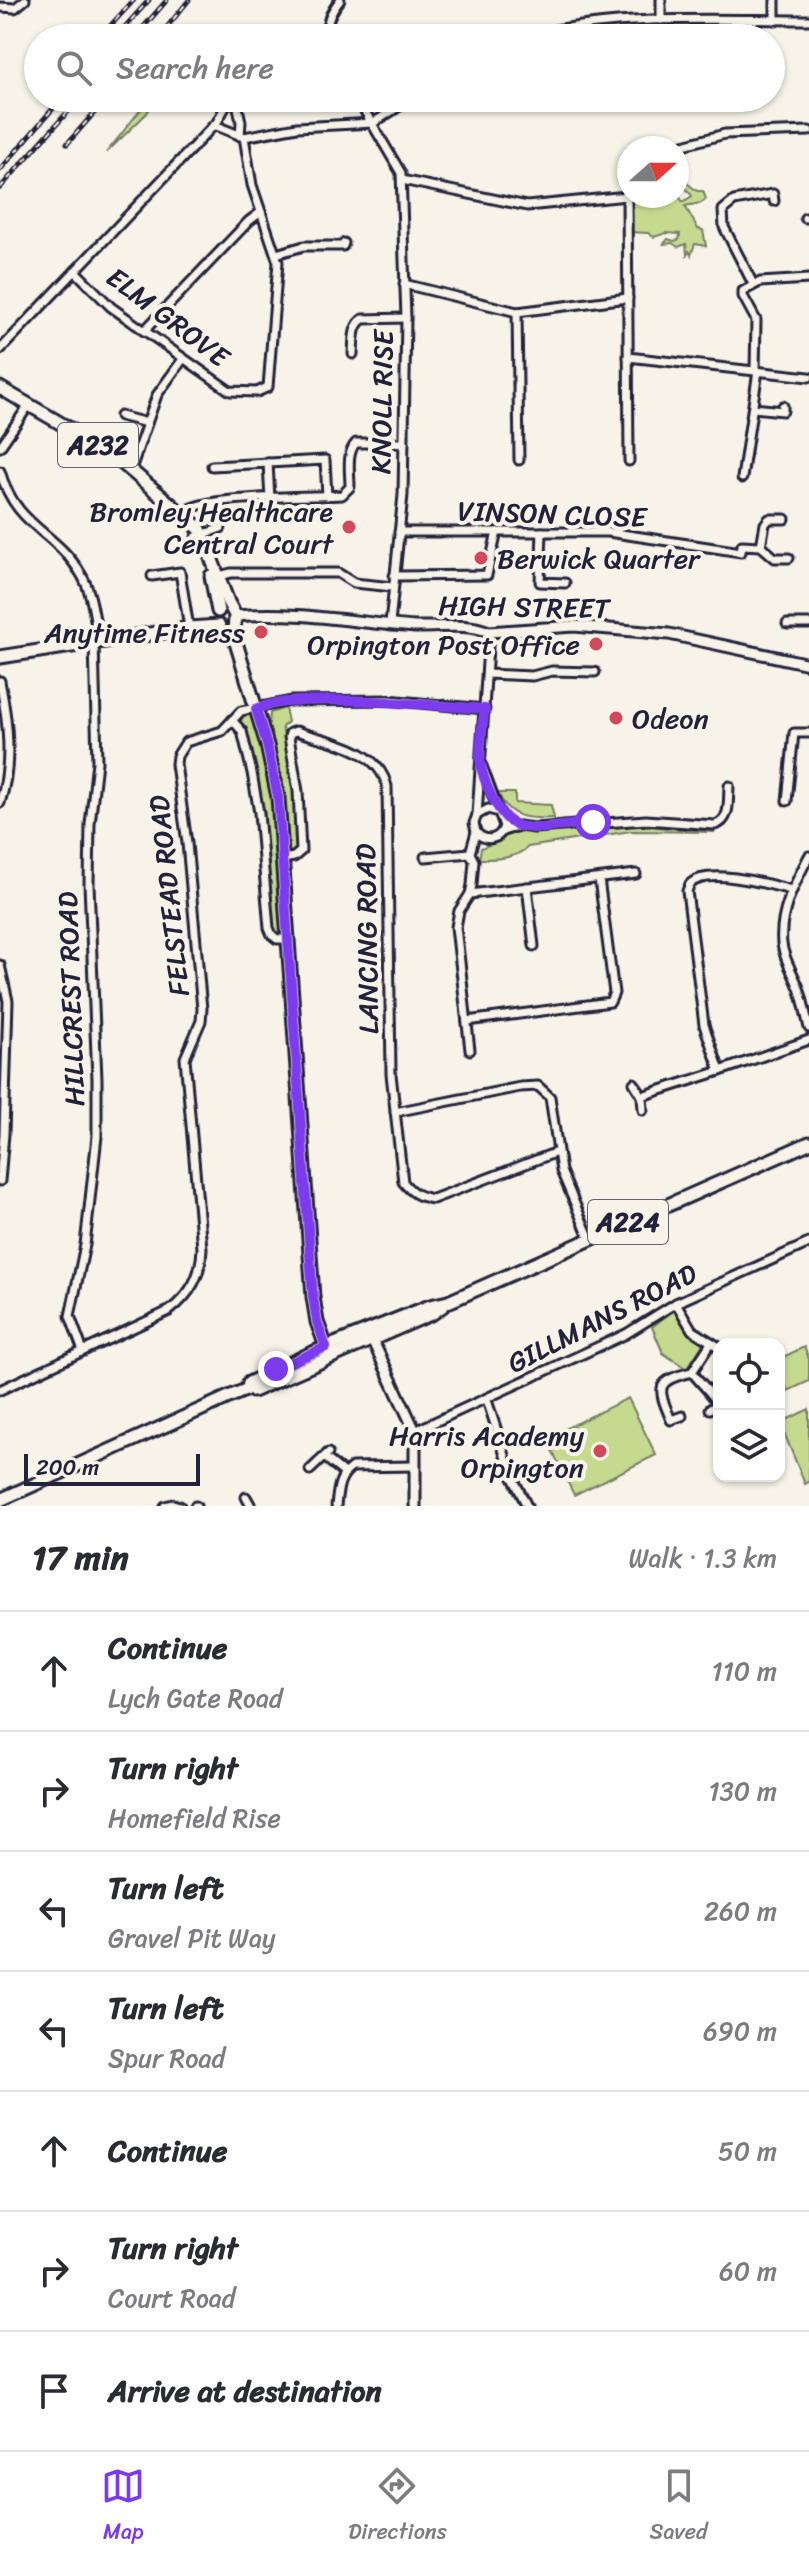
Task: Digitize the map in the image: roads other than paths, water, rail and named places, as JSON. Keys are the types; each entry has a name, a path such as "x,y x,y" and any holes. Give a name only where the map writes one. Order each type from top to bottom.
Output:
{"main road":[{"name":"A232","path":"0,388 99,446 184,515"},
{"path":"184,515 199,535 219,576 228,621"},
{"path":"199,535 212,579 217,612"},
{"path":"189,628 224,608 256,709 275,783 314,1309 328,1352"},
{"path":"0,657 228,621"},
{"name":"A224","path":"0,1500 248,1389 253,1391 328,1352 433,1313 448,1302 809,1143"},
{"path":"314,1309 329,1332 347,1339"},
{"name":"A224","path":"328,1352 347,1339 368,1336"}],"street":[{"path":"0,7 13,8 25,0"},
{"path":"327,24 331,11 340,0"},
{"path":"661,0 661,20"},
{"path":"775,0 775,20"},
{"path":"592,24 661,20 809,20"},
{"path":"0,350 216,124 224,112"},
{"name":"ELM GROVE","path":"75,271 111,307 230,391 257,392 268,387 278,262 249,171 238,112"},
{"path":"366,112 402,180 527,206 617,194"},
{"path":"216,124 242,136 297,127 373,123 390,112"},
{"path":"689,144 725,134 809,131"},
{"name":"KNOLL RISE","path":"390,624 404,443 406,318 402,180"},
{"path":"753,284 724,227 723,210 734,201 773,194 774,201"},
{"path":"628,208 629,461"},
{"path":"144,331 261,212"},
{"path":"276,254 304,246 343,246 344,243"},
{"path":"742,478 756,371 756,320 743,293 753,284 809,279"},
{"path":"404,284 517,312 628,298"},
{"path":"517,312 519,460"},
{"path":"353,354 358,322 363,319 406,318"},
{"path":"628,357 809,377"},
{"path":"131,469 157,395 183,359"},
{"path":"0,447 29,405"},
{"path":"753,408 783,411 783,406"},
{"path":"120,416 147,423"},
{"path":"184,515 189,508 219,501 342,495 350,487 351,447 356,443 404,443"},
{"path":"212,466 325,460 327,496"},
{"path":"268,463 270,499"},
{"name":"HILLCREST ROAD","path":"0,471 8,494 22,515 73,562 82,576 89,591 96,642 97,762 90,824 89,907 97,1136 85,1245 70,1316 83,1351"},
{"path":"761,546 765,524 769,519 785,519"},
{"path":"199,535 221,528"},
{"name":"VINSON CLOSE","path":"399,532 608,532 741,552 742,545 761,546 775,558 789,558"},
{"path":"394,576 487,575 497,532"},
{"path":"542,532 540,582 565,583"},
{"path":"152,576 180,572 189,628"},
{"path":"219,576 231,573 338,573 354,583 393,587"},
{"name":"HIGH STREET","path":"228,621 336,618 477,628 489,632 574,626 669,634 809,664"},
{"path":"787,624 809,624"},
{"path":"470,1050 456,927 459,911 470,894 474,861 470,853 476,832 474,823 489,632"},
{"path":"487,674 525,676 552,671 595,672"},
{"path":"0,681 8,742 8,771 0,803"},
{"name":"FELSTEAD ROAD","path":"0,1390 169,1311 188,1295 201,1266 185,1058 201,1021 202,1009 191,882 176,764 177,756 186,742 218,733 241,711 291,701 374,700 485,709"},
{"path":"232,720 242,731 252,773 269,928 277,939 288,939"},
{"name":"LANCING ROAD","path":"283,859 294,857 301,851 298,791 290,733 296,731 375,761 384,773 387,786 391,1074 403,1182 411,1192 433,1199 557,1152"},
{"path":"787,801 794,733 809,733"},
{"path":"480,759 504,822 503,831"},
{"path":"477,815 488,809 519,826 534,828 646,820 715,825 722,823 726,817 729,786"},
{"path":"425,857 470,853 486,839 497,838 503,831 519,826"},
{"path":"476,832 486,839"},
{"path":"809,856 791,890 782,925 782,945 800,990 809,1028"},
{"path":"470,894 636,874"},
{"path":"720,1071 704,1025 687,891 690,884 701,878 751,879 791,890"},
{"path":"467,1021 610,1002 614,993 599,879"},
{"path":"527,887 534,946"},
{"path":"0,965 8,1001 0,1181"},
{"path":"642,1096 809,1040"},
{"path":"634,1083 642,1096 643,1110"},
{"path":"395,1112 538,1086 546,1092 552,1104 557,1152 568,1190 590,1239"},
{"name":"GILLMANS ROAD","path":"415,1431 626,1334 676,1303 809,1243"},
{"path":"676,1303 692,1330 713,1344"},
{"path":"368,1336 415,1431 415,1506"},
{"path":"682,1416 671,1420 660,1393 662,1384 669,1378 692,1372 713,1347"},
{"path":"692,1372 712,1392 719,1405 710,1409"},
{"path":"487,1400 524,1505"},
{"path":"310,1470 326,1455 344,1473"},
{"path":"336,1506 340,1482 344,1473 352,1467 415,1466"},
{"path":"246,1497 251,1506"},
{"path":"165,1506 180,1506"}],"railway":[{"path":"112,24 134,0"},
{"path":"128,24 149,0"},
{"path":"146,24 167,0"},
{"path":"169,24 189,0"},
{"path":"0,170 50,112"},
{"path":"0,188 68,112"},
{"path":"67,144 95,112"}],"place":[{"name":"Bromley Healthcare Central Court","path":"349,527"},
{"name":"Berwick Quarter","path":"481,558"},
{"name":"Anytime Fitness","path":"261,632"},
{"name":"Orpington Post Office","path":"596,644"},
{"name":"Odeon","path":"616,718"},
{"name":"Harris Academy Orpington","path":"600,1451"}]}
